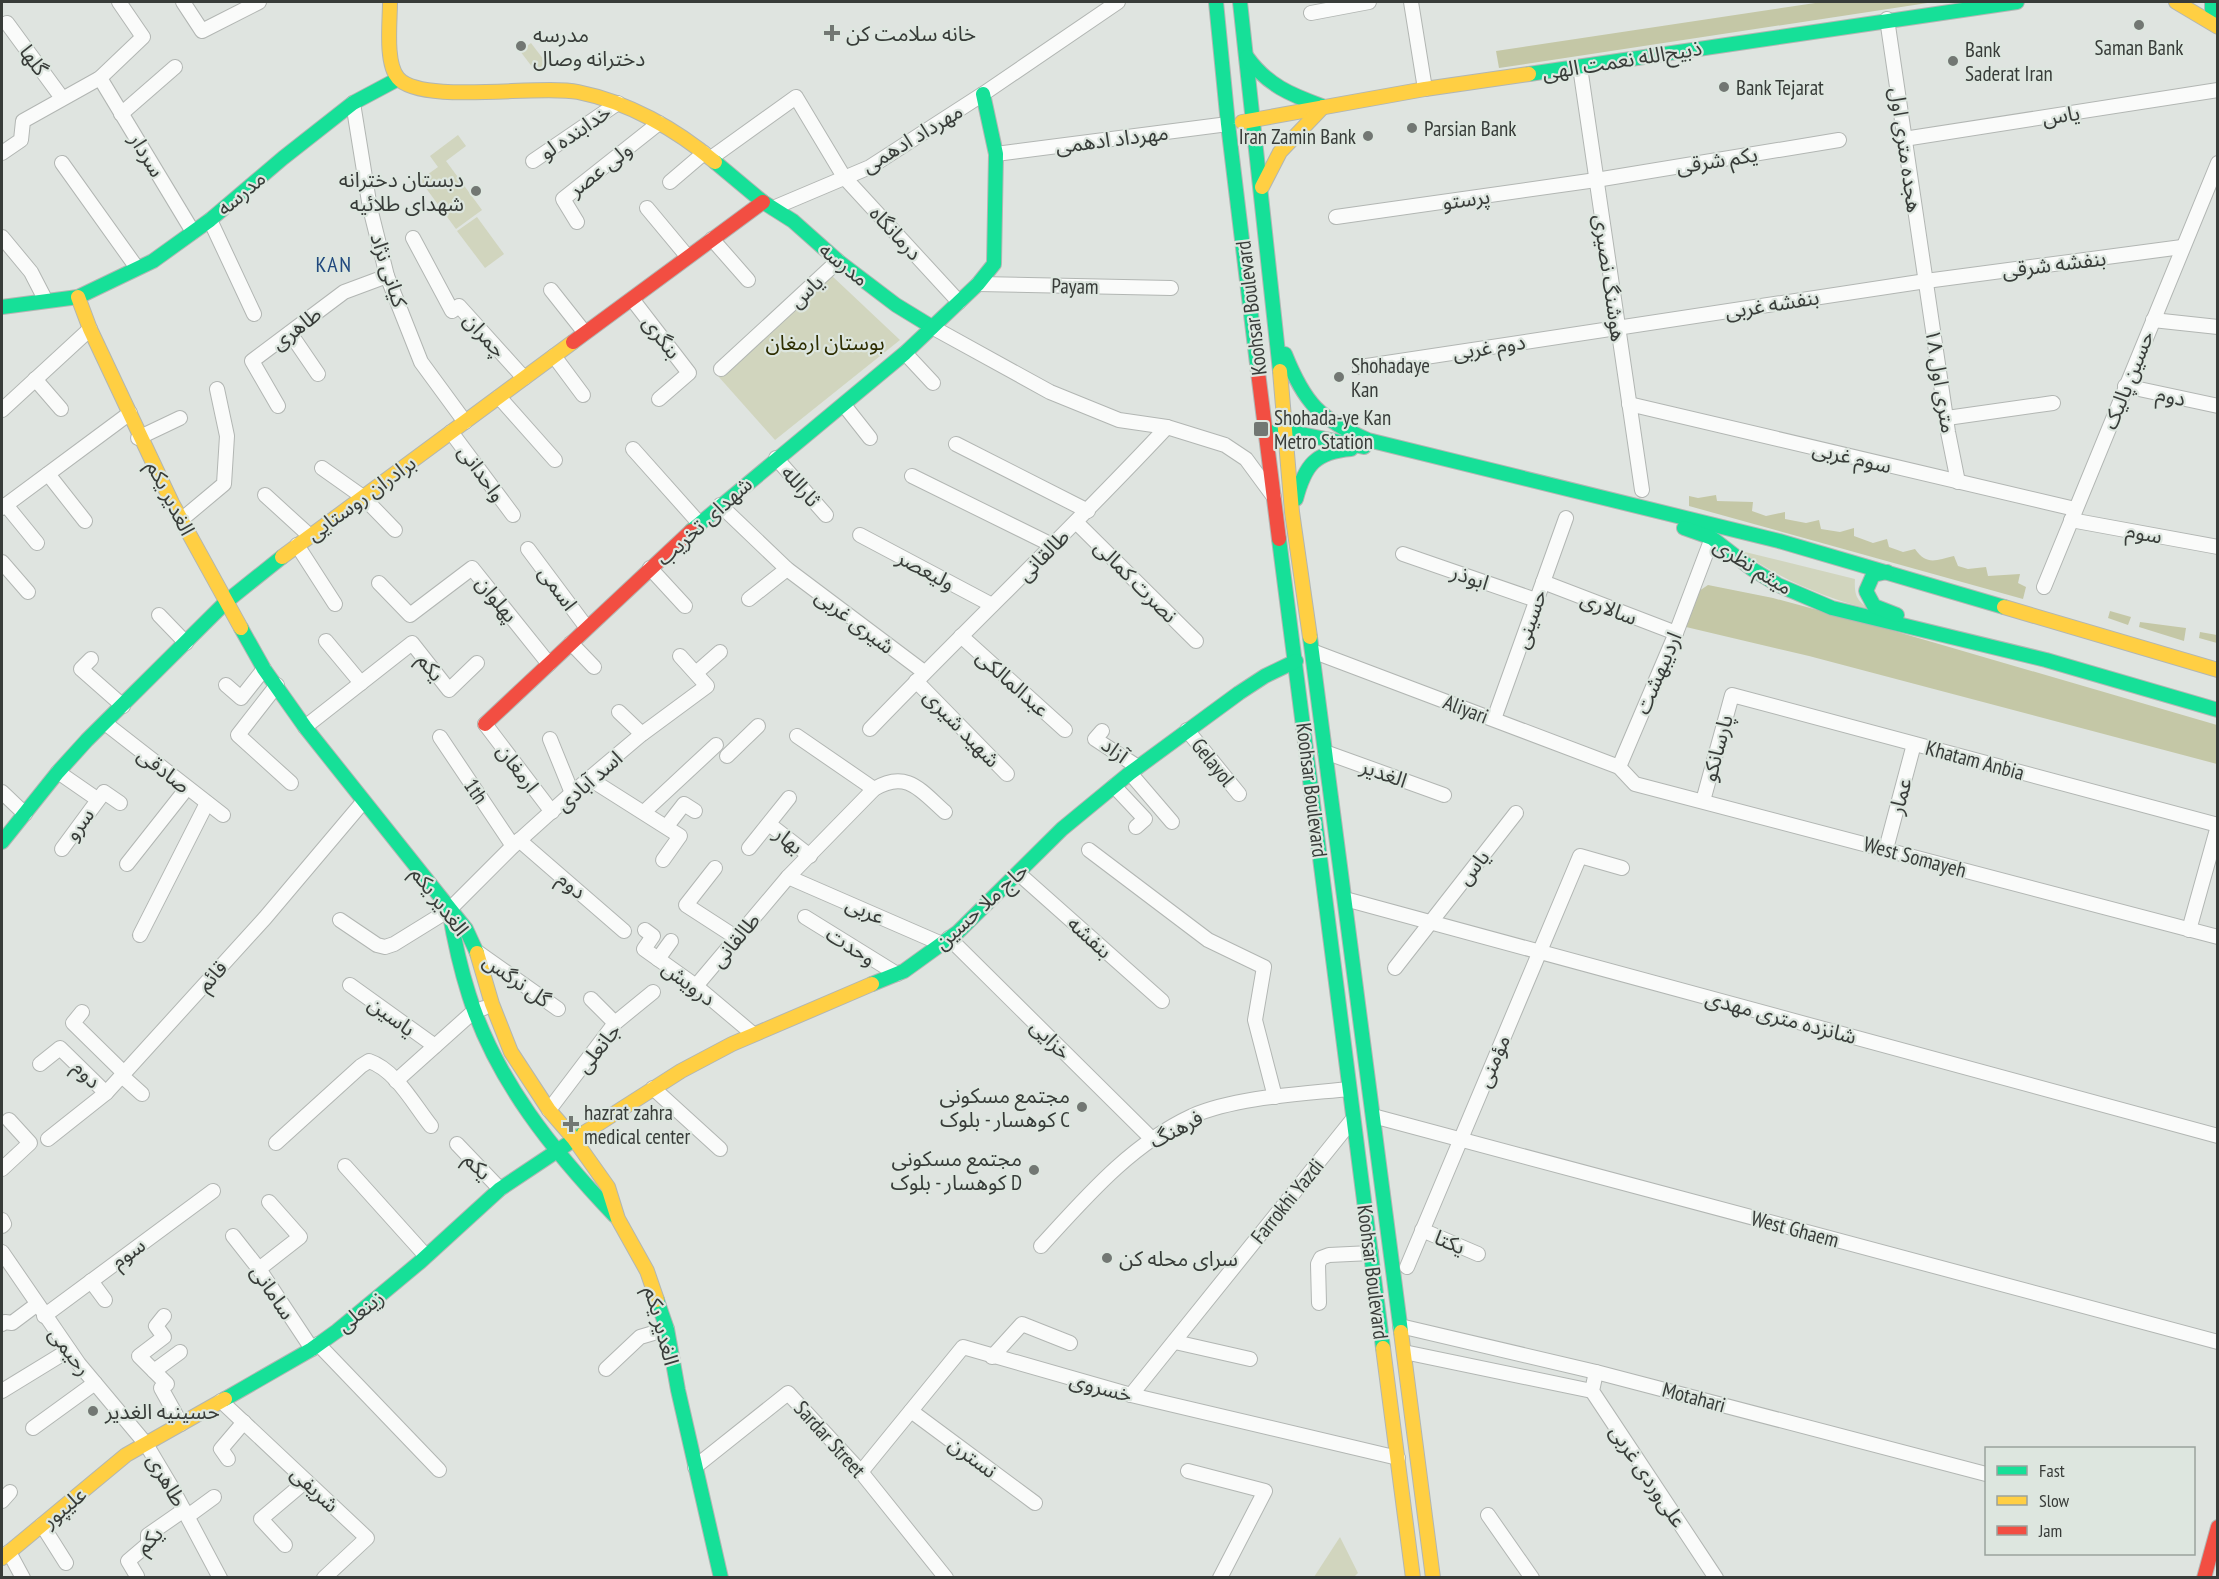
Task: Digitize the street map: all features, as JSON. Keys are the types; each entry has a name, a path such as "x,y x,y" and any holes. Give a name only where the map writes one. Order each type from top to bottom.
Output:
{"street":[{"path":"2,151 21,140 23,121 100,78 143,38 119,2"},
{"path":"183,2 202,31 259,2"},
{"path":"390,2 390,62 398,79"},
{"name":"مهرداد ادهمی","path":"768,205 870,167 983,94 1118,2"},
{"name":"Koohsar Boulevard","path":"1216,2 1228,124 1266,430 1413,1578"},
{"name":"Koohsar Boulevard","path":"1240,2 1287,431 1292,512 1433,1578"},
{"path":"1311,13 1369,2"},
{"path":"1411,2 1425,89"},
{"name":"ذبیح‌الله نعمت الهی","path":"1228,124 1425,89 1887,19 2017,2"},
{"path":"2176,2 2217,25"},
{"path":"2212,2 2217,25"},
{"name":"هجده متری اول","path":"1887,19 1926,280"},
{"name":"گلها","path":"7,22 62,98"},
{"path":"1246,56 1256,72 1272,86 1323,106 1283,146 1270,166 1261,190"},
{"path":"122,114 175,67"},
{"name":"هوشنگ نصیری","path":"1580,67 1642,490"},
{"name":"سردار","path":"100,78 193,232"},
{"name":"مدرسه","path":"2,307 78,297 153,261 210,219 353,103 398,79 423,91 576,91 618,103 670,128 768,205 793,221 838,261 896,305 932,327 1060,396 1119,420 1167,427 1225,445 1246,459 1276,500"},
{"name":"یاس","path":"1904,139 2217,90"},
{"name":"مهرداد ادهمی","path":"932,327 978,284 994,264 996,154 983,94"},
{"name":"درمانگاه","path":"707,155 796,98 844,177 959,302"},
{"name":"کیانی نژاد","path":"353,103 370,208 387,276 422,362 465,422"},
{"name":"خدابنده لو","path":"533,161 618,103"},
{"name":"ولی عصر","path":"578,222 563,199 659,123"},
{"name":"مهرداد ادهمى","path":"996,154 1228,124"},
{"name":"یکم شرقی","path":"1596,180 1839,140"},
{"path":"670,182 707,155"},
{"path":"62,163 137,268"},
{"name":"حسین پالیک","path":"2044,587 2216,168"},
{"name":"پرستو","path":"1336,217 1596,180"},
{"name":"برادران روستایی","path":"2,842 58,772 227,601 297,545 554,357 687,256 768,205"},
{"path":"647,208 687,256"},
{"path":"210,219 254,314"},
{"path":"2,237 31,272 46,301"},
{"name":"چمران","path":"413,238 452,311 459,306 524,378"},
{"path":"712,239 748,280"},
{"name":"بنفشه شرقی","path":"1926,280 2182,247"},
{"name":"یاس","path":"721,369 838,261"},
{"name":"طاهری","path":"278,406 252,361 344,292 387,276"},
{"name":"بنفشه غربی","path":"1618,328 1926,280"},
{"name":"۱۸ متری اول","path":"1926,280 1958,482"},
{"name":"Payam","path":"978,284 1171,288"},
{"path":"551,290 585,333"},
{"name":"الغدیر یکم","path":"78,297 90,329 181,520 264,669 363,802 466,929 476,951 492,1004 511,1052 549,1110 574,1139 608,1187 618,1219 647,1271 667,1329 695,1467 721,1578"},
{"name":"بنگری","path":"632,299 689,373 659,399"},
{"path":"2152,320 2217,327"},
{"name":"شهدای تخریب","path":"485,724 699,523 905,354 932,327"},
{"name":"دوم غربی","path":"1360,367 1618,328"},
{"path":"2,410 90,329"},
{"name":"میثم نظری","path":"1276,330 1303,395 1320,414 1342,429 1368,440 1779,541 2217,670"},
{"path":"290,333 318,374"},
{"path":"905,354 933,383"},
{"path":"554,357 583,395"},
{"path":"35,379 61,409"},
{"name":"دوم","path":"2125,386 2217,406"},
{"path":"181,520 224,484 227,436 217,389"},
{"path":"499,397 555,460"},
{"path":"1947,418 2053,403"},
{"name":"سوم غربی","path":"1629,404 1958,482 2073,514"},
{"path":"844,405 870,438"},
{"path":"37,543 4,507 130,413"},
{"path":"140,437 180,418"},
{"name":"طالقانی","path":"920,677 1088,511 1167,427"},
{"name":"میثم نظری","path":"1266,430 1287,431 1369,448 1654,516 1712,538 1752,569 1808,599 1832,608 2046,660 2217,710"},
{"name":"واحدانی","path":"451,432 513,515"},
{"path":"956,444 1088,511"},
{"path":"1292,512 1300,483 1313,459 1342,449 1369,448"},
{"path":"633,449 699,523"},
{"name":"ثارالله","path":"776,458 826,515"},
{"path":"322,468 363,497 395,530"},
{"path":"48,474 85,521"},
{"path":"912,476 1052,545"},
{"path":"265,495 310,536"},
{"name":"شیری غربی","path":"720,505 787,569 920,677"},
{"name":"سوم","path":"2073,514 2217,546"},
{"name":"حسینی","path":"1494,719 1566,518"},
{"name":"نصرت کمالی","path":"1076,522 1196,641"},
{"name":"ولیعصر","path":"860,535 992,605"},
{"name":"اردیبهشت","path":"1619,767 1676,633 1712,538"},
{"path":"297,545 335,604"},
{"name":"اسمی","path":"528,549 587,628"},
{"name":"ابوذر","path":"1403,554 1536,600"},
{"path":"2,562 28,592"},
{"name":"پهلوان","path":"379,583 410,615 472,568 549,664"},
{"path":"651,568 685,606"},
{"path":"749,599 787,569"},
{"path":"1887,572 1873,575 1869,583 1866,591 1874,606 1941,633"},
{"name":"سالاری","path":"1543,582 1676,633"},
{"path":"159,615 186,643"},
{"name":"عبدالمالکی","path":"960,636 1065,730"},
{"path":"305,727 361,683 326,641"},
{"name":"یکم","path":"361,683 412,643 449,690 477,663"},
{"path":"571,643 594,667"},
{"name":"Aliyari","path":"1312,651 1619,767"},
{"path":"680,656 696,673 720,652"},
{"path":"92,659 81,669 123,706"},
{"name":"حاج ملا حسین","path":"574,1139 681,1071 753,1034 897,975 946,941 1062,829 1134,770 1265,676 1296,661"},
{"path":"225,685 241,698 264,669"},
{"name":"اسد آبادی","path":"340,920 377,945 385,947 394,944 449,910 516,843 572,793 642,734 706,686 696,673"},
{"path":"870,729 920,677"},
{"name":"شهید شیری","path":"920,677 1007,774"},
{"path":"277,685 238,735 291,783"},
{"name":"Khatam Anbia","path":"1732,695 2217,825"},
{"name":"پارسانکو","path":"1703,801 1732,695"},
{"path":"619,712 642,734"},
{"name":"صادقی","path":"105,723 223,815"},
{"name":"ارمغان","path":"485,724 552,812"},
{"path":"727,756 758,726"},
{"name":"Gelayol","path":"1187,730 1239,794"},
{"name":"آزاد","path":"1102,731 1095,739 1134,770"},
{"name":"1th","path":"440,736 516,843"},
{"path":"797,736 874,789"},
{"path":"549,739 572,793"},
{"name":"عمار","path":"1886,849 1914,744"},
{"path":"644,812 716,745"},
{"name":"الغدیر","path":"1325,752 1444,795"},
{"name":"West Somayeh","path":"1619,767 1635,784 2217,937"},
{"path":"1134,770 1172,822"},
{"path":"58,772 97,799 104,792 120,803"},
{"path":"590,779 680,836 663,860"},
{"name":"طالقانی","path":"696,986 788,877 874,789 886,781 900,779 912,783 945,812"},
{"path":"1114,786 1145,819 1136,827"},
{"path":"127,864 187,788"},
{"path":"2,792 25,814"},
{"path":"749,848 789,798"},
{"name":"سرو","path":"62,849 97,799"},
{"name":"قائم","path":"48,1139 106,1093 123,1075 265,918 363,802"},
{"path":"140,935 207,803"},
{"path":"667,826 684,804 695,811"},
{"name":"یاس","path":"1395,968 1516,813"},
{"name":"بهار","path":"769,824 810,856"},
{"path":"2190,930 2217,825"},
{"name":"دوم","path":"516,843 624,931"},
{"path":"1089,850 1208,940 1264,967 1255,1020 1275,1097"},
{"name":"مؤمنی","path":"1407,1266 1580,856 1622,868"},
{"path":"715,868 686,904 737,938"},
{"name":"بنفشه","path":"1018,873 1162,1001"},
{"name":"عربی","path":"788,877 946,941"},
{"name":"شانزده متری مهدی","path":"1345,899 2217,1136"},
{"path":"449,910 452,936 473,1012 496,1061 527,1112 595,1196 618,1219"},
{"name":"وحدت","path":"805,917 897,975"},
{"name":"درویش","path":"645,930 653,936 644,949 696,986 753,1034"},
{"path":"658,959 671,940"},
{"name":"خزایی","path":"946,941 1152,1139"},
{"name":"گل نرگس","path":"476,951 558,1009"},
{"name":"یاسین","path":"350,985 435,1046"},
{"name":"جانعلی","path":"549,1110 615,1023 653,992"},
{"path":"591,999 615,1023"},
{"path":"396,1081 473,1012 492,1004"},
{"path":"82,1012 73,1023 142,1094"},
{"name":"دوم","path":"40,1064 60,1048 106,1093"},
{"path":"276,1143 369,1061 379,1064 396,1081 430,1126"},
{"path":"653,1088 720,1149"},
{"name":"فرهنگ","path":"1041,1246 1117,1166 1152,1139 1193,1116 1231,1104 1349,1089"},
{"name":"West Ghaem","path":"1373,1116 2217,1342"},
{"name":"Farrokhi Yazdi","path":"1131,1395 1353,1119"},
{"path":"2,1169 30,1143 9,1120"},
{"name":"زینعلی","path":"126,1455 337,1331 426,1256 500,1189 574,1139"},
{"name":"یکم","path":"457,1144 500,1189"},
{"path":"345,1166 426,1256"},
{"name":"سوم","path":"2,1324 12,1323 40,1310 91,1281 213,1191"},
{"path":"259,1269 300,1237 269,1202"},
{"path":"2,1220 4,1224 2,1226"},
{"name":"یکتا","path":"1422,1230 1478,1254"},
{"name":"سامانی","path":"233,1236 315,1346 440,1470"},
{"name":"رحیمی","path":"2,1252 69,1350 146,1444"},
{"path":"1319,1303 1318,1264 1321,1258 1329,1255 1371,1253"},
{"path":"91,1281 105,1300"},
{"path":"164,1316 156,1326 164,1337 139,1356 167,1384 161,1389 181,1424"},
{"path":"992,1357 1022,1324 1070,1343"},
{"name":"Motahari","path":"1400,1326 1596,1372 1985,1474"},
{"path":"606,1369 640,1337 667,1329"},
{"path":"1175,1342 1250,1359"},
{"name":"خسروی","path":"861,1472 963,1347 1131,1395 1398,1458"},
{"path":"2,1391 69,1350"},
{"path":"154,1371 180,1352"},
{"path":"1404,1352 1592,1391 1596,1372"},
{"path":"33,1428 95,1383"},
{"name":"علی‌وردی غربی","path":"1592,1391 1716,1578"},
{"name":"Sardar Street","path":"695,1467 788,1393 861,1472 946,1578"},
{"name":"شریفی","path":"221,1401 366,1538 324,1578"},
{"name":"نسترن","path":"911,1411 1035,1503"},
{"path":"228,1459 221,1449 244,1422"},
{"name":"طاهری","path":"146,1444 220,1578"},
{"name":"علیپور","path":"4,1554 126,1455"},
{"path":"1188,1471 1265,1491 1220,1578"},
{"path":"285,1545 261,1520 306,1481"},
{"name":"طاهری","path":"186,1513 214,1497"},
{"name":"یکم","path":"137,1576 129,1561 148,1544 148,1535 186,1513"},
{"path":"1488,1515 1532,1578"},
{"path":"42,1525 66,1563"},
{"path":"2204,1578 2217,1527"},
{"path":"4,1554 23,1578"}],"green space":[{"path":"1822,2 1934,2 1499,68 1496,51"},
{"path":"531,43 547,64 536,72 520,51"},
{"path":"458,135 466,146 446,161 482,210 456,229 420,180 438,167 430,156"},
{"path":"477,217 504,254 485,268 457,231"},
{"name":"بوستان ارمغان","path":"831,275 900,340 775,440 718,376"},
{"path":"1716,495 1717,501 1753,502 1752,511 1766,516 1785,512 1785,519 1806,523 1819,520 1821,529 1840,532 1854,528 1854,536 1873,543 1887,539 1889,547 1903,552 1915,549 1928,560 1954,556 1958,566 1968,569 1986,567 1988,576 2020,574 2018,583 2026,587 2023,599 1689,506 1689,496 1698,498"},
{"path":"1741,551 1855,579 1858,598 1872,610 1804,587 1772,571"},
{"path":"1708,585 1773,598 1884,628 2217,725 2217,764 1809,656 1686,627 1699,591"},
{"path":"2110,611 2131,617 2128,625 2108,618"},
{"path":"2140,622 2186,628 2184,641 2139,627"},
{"path":"2200,632 2217,635 2217,643 2199,638"},
{"path":"1340,1537 1358,1573 1354,1577 1314,1577"}],"traffic: fast":[{"path":"1216,2 1228,124 1258,372"},
{"path":"1240,2 1280,371"},
{"path":"1529,74 2017,2"},
{"path":"2212,2 2212,9 2218,23"},
{"path":"1247,57 1263,75 1280,88 1322,106"},
{"path":"2,307 78,297 153,261 210,220 353,103 398,79"},
{"path":"691,531 905,353 978,284 994,264 996,154 983,94"},
{"path":"715,162 763,202 793,221 838,261 896,305 932,327"},
{"path":"1285,354 1300,385 1316,408 1337,424 1368,440 1779,541 2004,607"},
{"path":"1276,431 1287,431 1364,447"},
{"path":"1296,499 1303,477 1313,462 1328,453 1351,449"},
{"path":"1684,528 1712,538 1752,569 1778,585 1832,608 2046,660 2218,710"},
{"path":"1279,539 1383,1348"},
{"path":"2,842 87,740 227,601 282,557"},
{"path":"1887,572 1873,575 1866,591 1874,606 1897,615"},
{"path":"241,628 264,669 305,727 466,929 477,953"},
{"path":"1310,637 1401,1332"},
{"path":"872,984 904,971 958,932 1062,829 1130,773 1239,693 1265,676 1296,661"},
{"path":"449,910 457,953 469,995 495,1057 511,1086 549,1141 615,1216"},
{"path":"225,1399 312,1349 337,1331 420,1262 500,1189 584,1133"},
{"path":"657,1300 667,1329 678,1390 721,1578"}],"traffic: slow":[{"path":"390,2 391,63 398,78 411,86 455,92 537,90 578,92 615,103 651,118 715,162"},
{"path":"2176,2 2218,27"},
{"path":"1242,122 1425,89 1529,74"},
{"path":"1262,187 1280,152 1323,107"},
{"path":"78,297 90,329 172,503 241,628"},
{"path":"282,557 573,342"},
{"path":"1280,371 1292,512 1310,637"},
{"path":"2004,607 2218,670"},
{"path":"477,953 492,1004 511,1052 549,1110 574,1139 608,1187 618,1219 647,1271 657,1300"},
{"path":"584,1133 681,1071 732,1044 872,984"},
{"path":"1401,1332 1433,1578"},
{"path":"1383,1348 1413,1578"},
{"path":"2,1558 126,1455 225,1399"}],"traffic: jam":[{"path":"573,342 763,202"},
{"path":"1258,372 1279,539"},
{"path":"485,724 691,531"},
{"path":"2204,1578 2218,1527"}],"place":[{"name":"Saman Bank","path":"2139,25"},
{"name":"خانه سلامت کن","path":"832,33"},
{"name":"مدرسه دخترانه وصال","path":"521,46"},
{"name":"Bank Saderat Iran","path":"1953,61"},
{"name":"Bank Tejarat","path":"1724,87"},
{"name":"Parsian Bank","path":"1412,128"},
{"name":"Iran Zamin Bank","path":"1368,136"},
{"name":"دبستان دخترانه شهدای طلائیه","path":"476,191"},
{"name":"Shohadaye Kan","path":"1339,377"},
{"name":"Shohada-ye Kan Metro Station","path":"1261,429"},
{"name":"مجتمع مسکونی کوهسار - بلوک C","path":"1082,1107"},
{"name":"hazrat zahra medical center","path":"571,1124"},
{"name":"مجتمع مسکونی کوهسار - بلوک D","path":"1034,1170"},
{"name":"سرای محله کن","path":"1107,1258"},
{"name":"حسینیه الغدیر","path":"93,1411"}],"district":[{"name":"KAN","path":"334,264"}]}
